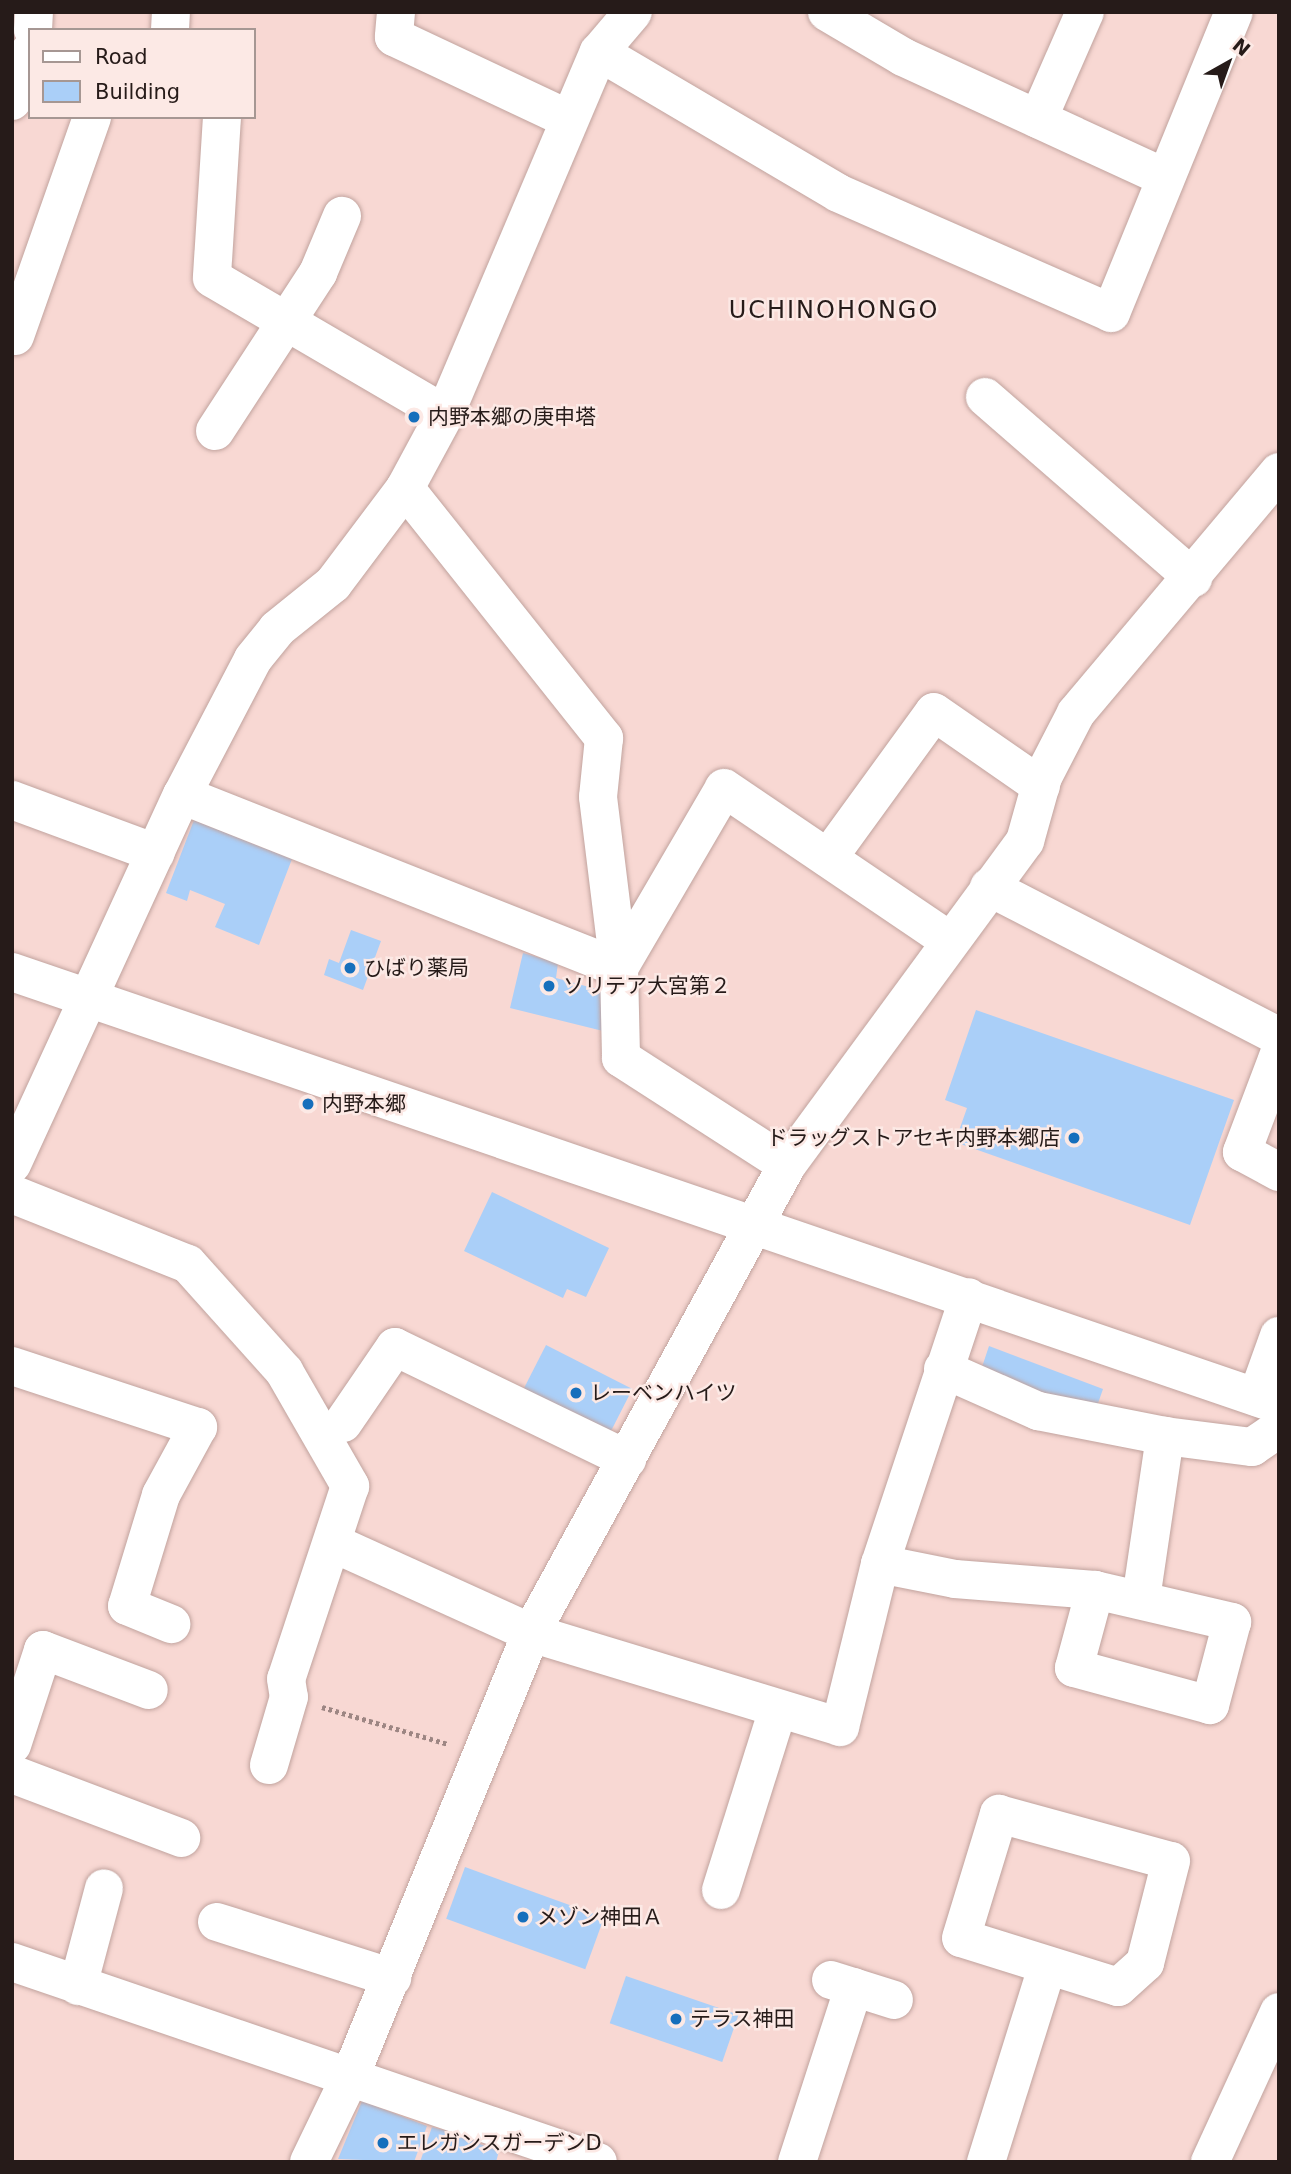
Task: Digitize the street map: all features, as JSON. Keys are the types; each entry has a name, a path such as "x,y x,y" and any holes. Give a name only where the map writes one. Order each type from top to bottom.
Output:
{"street":[{"path":"396,12 394,37 568,119"},
{"path":"12,1164 93,999 182,795 253,659 277,629 333,584 405,488 445,414 568,119 599,52 633,12"},
{"path":"827,12 902,57 1166,177"},
{"path":"1038,119 1085,12"},
{"path":"599,52 838,193 1111,313 1234,12"},
{"path":"12,101 28,57"},
{"path":"15,336 91,119"},
{"path":"222,119 212,278 445,414"},
{"path":"215,431 287,322 342,216"},
{"path":"985,397 1193,578"},
{"path":"309,2162 350,2077 392,1978 479,1753 531,1633 759,1225 787,1165 947,939 1025,841 1041,786 1076,713 1193,578 1279,472"},
{"path":"405,488 604,738 597,797 601,860 619,968 621,1058 787,1165"},
{"path":"828,858 934,712 1041,786"},
{"path":"619,968 724,788 947,939"},
{"path":"182,795 619,968"},
{"path":"12,800 155,853"},
{"path":"989,887 1279,1037"},
{"path":"12,972 1268,1401 1279,1336"},
{"path":"1279,1054 1242,1152 1279,1172"},
{"path":"12,1194 188,1264 284,1371 326,1435 350,1486 335,1544 286,1679 289,1697 269,1765"},
{"path":"335,1544 531,1633 777,1712 839,1727 880,1564 969,1297"},
{"path":"343,1423 395,1347 627,1460"},
{"path":"12,1366 198,1427 162,1495 127,1606 171,1624"},
{"path":"943,1369 1038,1411 1165,1436 1252,1447 1279,1429"},
{"path":"1141,1599 1165,1436"},
{"path":"880,1564 955,1579 1095,1590 1232,1622 1210,1705 1074,1668 1095,1590"},
{"path":"12,1745 43,1650 149,1690"},
{"path":"721,1890 777,1712"},
{"path":"12,1774 181,1838"},
{"path":"999,1814 1171,1861 1145,1963 1118,1987 1047,1967 961,1938 999,1814"},
{"path":"78,1986 104,1888"},
{"path":"217,1922 392,1978"},
{"path":"12,1962 598,2162"},
{"path":"986,2162 1047,1967"},
{"path":"797,2162 842,1984 894,2000"},
{"path":"1210,2162 1279,2012"}],"path":[{"path":"289,1697 479,1753"}],"building":[{"path":"194,820 292,859 259,945 215,927 225,904 190,890 187,901 166,893"},
{"path":"351,930 381,941 363,990 324,975 329,959 339,963"},
{"name":"ソリテア大宮第２","path":"523,953 558,963 556,978 611,993 603,1031 510,1008"},
{"path":"976,1010 1234,1100 1190,1225 955,1142 967,1108 945,1100"},
{"path":"492,1192 609,1248 586,1297 567,1289 563,1298 464,1251"},
{"name":"レーベンハイツ","path":"546,1345 632,1389 606,1442 519,1398"},
{"path":"989,1346 1103,1389 1096,1409 980,1373"},
{"name":"メゾン神田Ａ","path":"465,1867 604,1918 585,1969 446,1919"},
{"name":"テラス神田","path":"626,1976 739,2015 722,2062 610,2023"},
{"name":"エレガンスガーデンD","path":"362,2101 427,2126 414,2162 338,2159"},
{"path":"432,2127 481,2140 480,2144 499,2151 496,2162 420,2162"}],"place":[{"name":"内野本郷の庚申塔","path":"414,417"},
{"name":"ひばり薬局","path":"350,968"},
{"name":"ソリテア大宮第２","path":"549,986"},
{"name":"内野本郷","path":"308,1104"},
{"name":"ドラッグストアセキ内野本郷店","path":"1074,1138"},
{"name":"レーベンハイツ","path":"576,1393"},
{"name":"メゾン神田Ａ","path":"523,1917"},
{"name":"テラス神田","path":"676,2019"},
{"name":"エレガンスガーデンD","path":"383,2143"}],"district":[{"name":"UCHINOHONGO","path":"834,311"}]}
